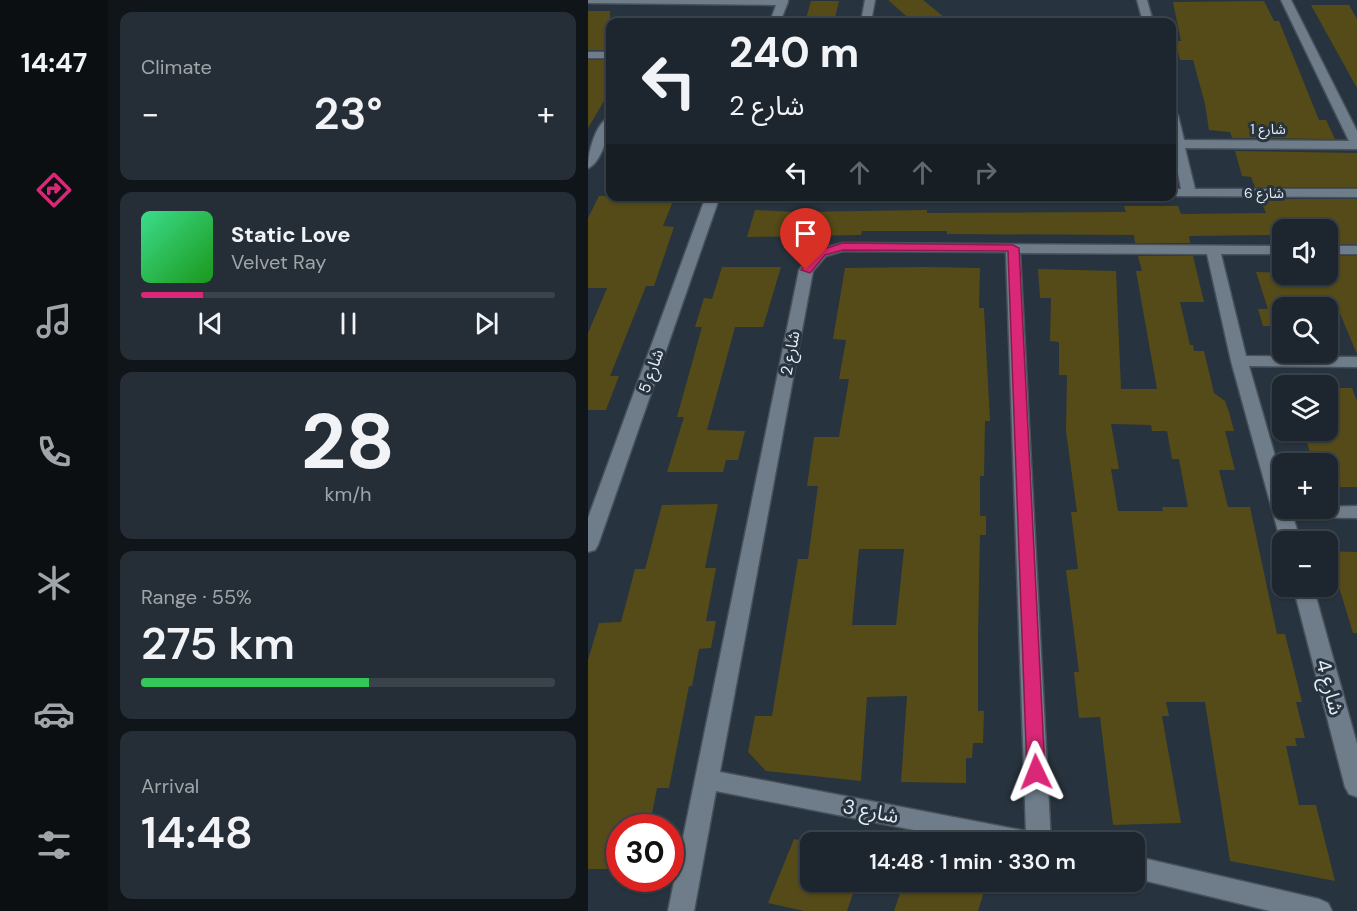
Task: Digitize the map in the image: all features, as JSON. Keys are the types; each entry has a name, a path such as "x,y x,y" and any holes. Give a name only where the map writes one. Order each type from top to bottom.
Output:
{"street":[{"path":"588,0 783,1 777,18"},
{"path":"867,18 870,0"},
{"path":"1142,0 1147,18"},
{"name":"شارع 1","path":"1179,144 1357,145 1286,0"},
{"path":"588,55 606,55"},
{"path":"588,164 606,129"},
{"path":"1176,132 1189,193"},
{"name":"شارع 6","path":"1176,193 1357,193"},
{"name":"شارع 5","path":"588,545 711,201"},
{"name":"شارع 2","path":"681,911 806,270 821,253 843,247 1272,250"},
{"path":"1013,248 1039,832"},
{"path":"1213,250 1239,361 1272,476"},
{"path":"1338,250 1357,250"},
{"path":"1239,361 1357,362"},
{"path":"588,492 607,492"},
{"path":"1338,512 1357,512"},
{"name":"شارع 4","path":"1306,597 1357,787"},
{"name":"شارع 3","path":"708,780 977,832"},
{"path":"1145,870 1319,911"}],"building":[{"path":"888,0 923,0 945,18 908,18"},
{"path":"811,1 839,1 835,18 806,18"},
{"path":"1264,1 1274,21 1279,21 1319,120 1326,120 1335,139 1232,138 1230,132 1209,130 1205,104 1193,60 1180,60 1176,41 1181,41 1173,2"},
{"path":"1311,5 1349,5 1357,19 1357,88"},
{"path":"588,11 610,11 610,18 606,18 606,50 588,50"},
{"path":"588,60 606,60 606,98 588,128"},
{"path":"1235,151 1357,153 1357,187 1255,187 1251,177 1242,176"},
{"path":"599,196 606,196 606,201 673,201 663,226 674,227 654,286 646,286 610,376 619,376 606,410 588,410 588,333 607,288 588,288 588,218"},
{"path":"1260,199 1357,199 1357,244 1338,244 1338,219 1272,219 1272,235 1189,236 1190,243 1135,243 1134,235 947,234 947,231 862,231 861,235 747,237 755,210 795,212 927,210 927,213 1126,212 1124,206 1178,206 1181,214 1266,213"},
{"path":"1138,256 1193,256 1204,302 1180,302 1190,345 1193,345 1194,351 1204,351 1214,393 1225,401 1229,412 1234,431 1225,431 1235,470 1219,470 1228,507 1250,507 1277,634 1285,634 1302,702 1296,702 1305,738 1295,738 1297,746 1286,746 1299,805 1316,805 1335,881 1230,861 1205,702 1166,702 1169,716 1162,716 1181,823 1113,825 1100,717 1079,718 1074,672 1079,672 1066,570 1078,569 1071,512 1077,512 1066,431 1067,375 1059,375 1059,342 1050,341 1051,298 1040,298 1038,269 1116,271 1121,389 1157,389 1136,271 1142,271","holes":["1111,424 1151,425 1152,431 1167,431 1172,459 1179,459 1188,507 1162,507 1163,511 1118,511 1111,469 1119,469"]},
{"path":"1338,256 1357,256 1357,354 1338,309 1338,297 1272,297 1272,326 1263,326 1258,309 1268,309 1256,272 1272,272 1272,285 1338,285"},
{"path":"722,267 781,267 763,327 735,327 707,430 745,431 738,460 726,460 723,472 667,472 684,417 677,417 702,327 695,327 704,298 712,299"},
{"path":"845,268 980,268 979,308 984,308 990,421 985,421 984,476 980,476 980,516 986,516 986,535 980,535 978,711 984,711 983,743 973,743 972,758 966,758 966,783 901,782 907,696 867,697 861,781 766,771 748,752 755,716 772,716 798,559 808,559 818,486 807,486 814,437 839,437 849,379 839,379 846,340 833,339","holes":["859,549 904,549 896,625 852,625"]},
{"path":"1338,388 1352,388 1357,401 1357,487 1338,487 1338,453 1310,453 1307,443 1328,443 1328,441 1338,441"},
{"path":"718,504 705,568 716,568 706,621 716,621 711,648 699,649 692,686 689,686 669,788 657,788 652,814 606,814 606,869 588,869 588,660 599,623 621,622 635,569 645,569 662,505"},
{"path":"1338,551 1357,552 1357,633 1353,633 1338,584"},
{"path":"794,839 800,840 800,892 854,892 847,911 804,911 768,903"},
{"path":"901,892 984,892 978,911 894,911"}],"route":[{"path":"806,270 821,253 843,247 1013,248 1036,772"}]}
